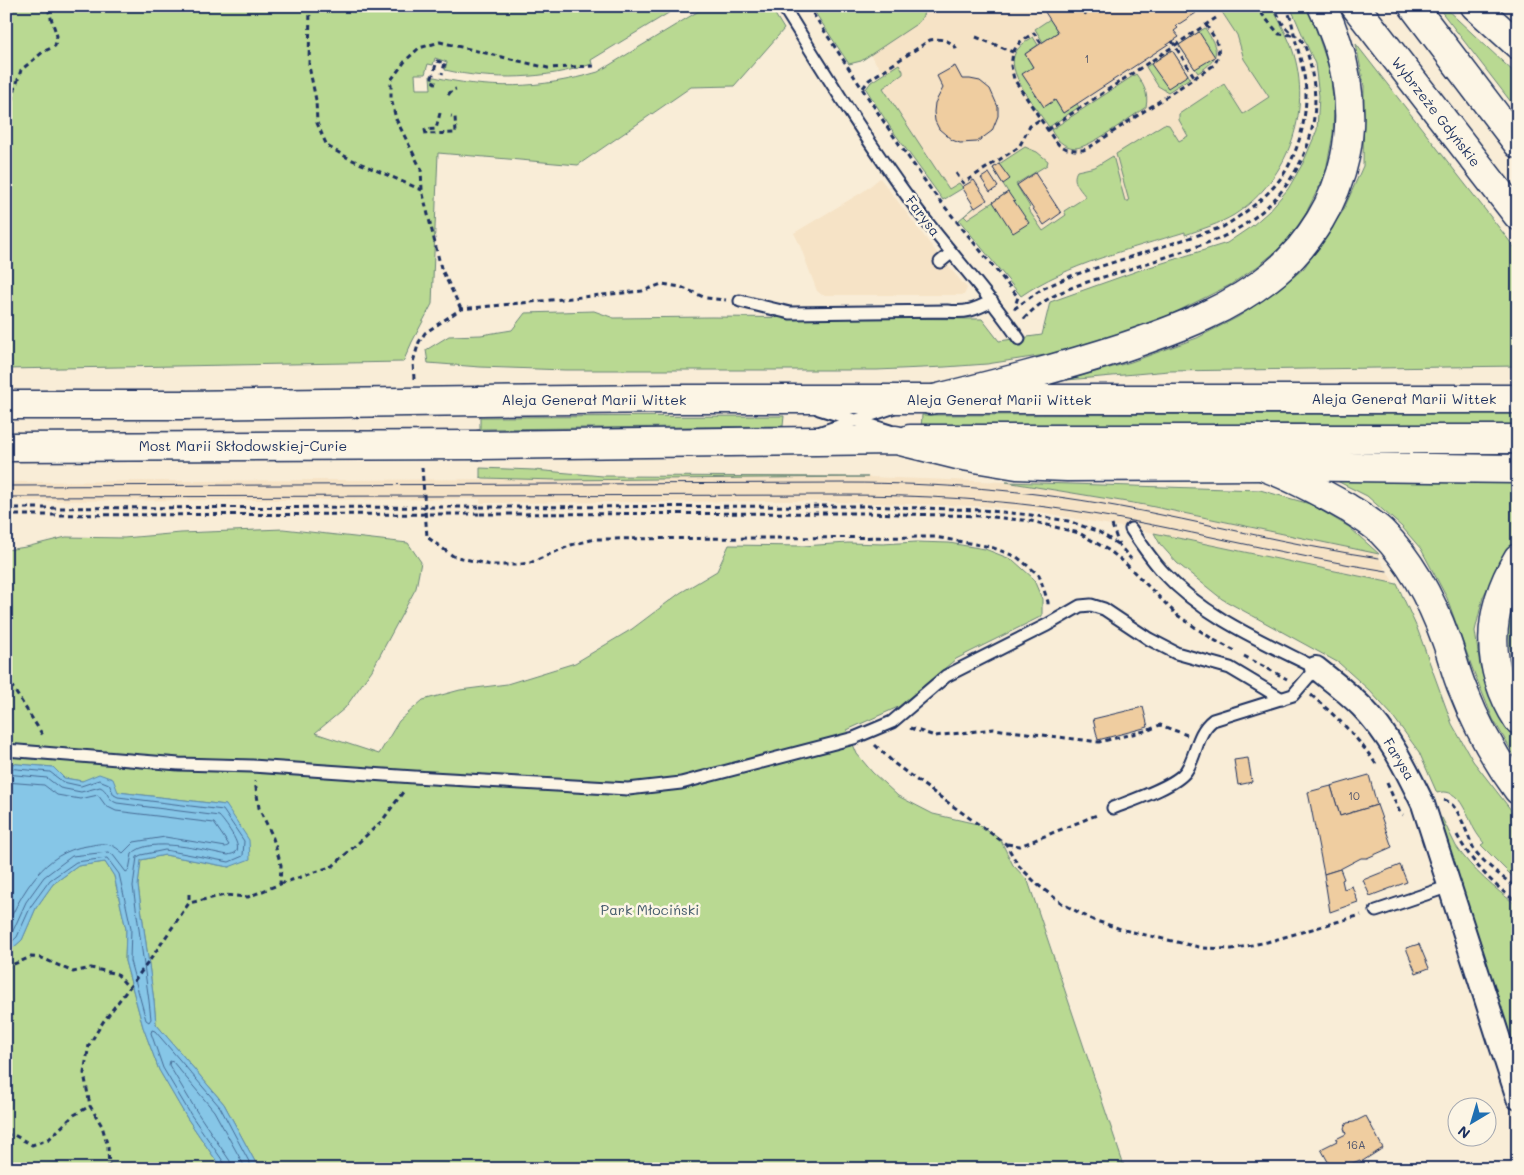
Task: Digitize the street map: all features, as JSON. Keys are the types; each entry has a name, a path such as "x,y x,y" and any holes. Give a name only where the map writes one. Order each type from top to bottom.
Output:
{"main road":[{"path":"925,400 1030,376 1150,338 1215,312 1234,301 1277,271 1295,254 1317,225 1330,201 1343,167 1349,130 1348,90 1344,66 1337,41 1322,6"},
{"name":"Wybrzeże Gdyńskie","path":"1355,6 1518,216"},
{"path":"1413,6 1518,144"},
{"path":"1475,6 1518,45"},
{"name":"Aleja Generał Marii Wittek","path":"6,405 480,401 1518,399"},
{"path":"906,439 957,455 995,463 1016,465 1067,467 1262,466 1518,469"},
{"path":"792,441 906,439 1518,439"},
{"name":"Most Marii Skłodowskiej-Curie","path":"6,447 480,445 792,441"},
{"path":"1262,466 1284,474 1363,518 1382,532 1410,566 1426,592 1462,689 1481,733 1515,784"},
{"path":"1518,558 1500,593 1492,631 1496,670 1509,706 1518,720"}],"street":[{"name":"Farysa","path":"1316,668 1361,706 1381,730 1401,759 1423,804 1518,1098"}],"lane":[{"name":"Farysa","path":"783,6 874,150 914,205 992,300 1019,339"},
{"path":"940,262 952,253"},
{"path":"740,301 790,312 947,311 963,313 992,300"},
{"path":"788,400 856,420 906,439"},
{"path":"792,441 925,400"},
{"name":"Farysa","path":"1131,529 1163,572 1203,607 1255,637 1316,668"},
{"path":"6,750 179,764 252,766 628,789 681,783 854,738 892,722 946,676 1047,625 1080,606 1091,605 1104,609 1149,639 1176,653 1230,668 1282,700"},
{"path":"1113,808 1173,782 1182,776 1190,765 1204,729 1213,720 1293,695 1316,668"},
{"path":"1376,911 1450,886"}],"path":[{"path":"6,154 12,99 21,70 43,52 55,46 57,36 46,6"},
{"path":"310,6 309,66 316,100 317,123 327,146 350,159 422,190"},
{"path":"808,6 932,191 1018,297 1014,310"},
{"path":"1255,6 1279,34 1294,35"},
{"path":"1022,321 1033,308 1057,294 1218,240 1237,231 1275,200 1290,180 1304,155 1314,112 1314,84 1310,62 1302,41 1286,28 1274,6"},
{"path":"1004,317 1042,289 1072,276 1223,227 1263,198 1283,175 1295,149 1303,121 1306,94 1293,27 1285,6"},
{"path":"1048,130 1216,18"},
{"path":"1041,44 1034,33 1020,42 1013,52 1010,62 1012,75 1055,142 1062,147 1083,150 1214,65 1219,54 1216,40 1206,25"},
{"path":"976,37 1013,52"},
{"path":"862,89 869,80 930,40 948,41 957,49"},
{"path":"594,66 548,68 440,42 419,48 406,60 391,80 391,98 396,119 421,169 422,190 441,268 461,309 642,291 662,284 681,288 706,298 740,301"},
{"path":"1172,42 1196,78"},
{"path":"1162,48 1165,52"},
{"path":"434,84 435,82 431,81 437,60 445,63 442,74"},
{"path":"448,95 452,90 456,90"},
{"path":"1080,102 1082,107"},
{"path":"440,113 436,129 425,130 426,134 456,133 455,117 451,116"},
{"path":"956,173 963,183 1019,147 1030,126 1040,119"},
{"path":"6,508 864,506 981,510 1068,521 1099,532 1119,545 1132,560"},
{"path":"6,515 863,513 982,516 1031,521 1079,533 1096,542 1124,562"},
{"path":"1112,526 1119,545"},
{"path":"427,537 453,556 490,565 514,566 530,563 571,545 594,539 935,536 991,547 1017,557 1039,576 1048,602 1047,625"},
{"path":"6,677 54,753"},
{"path":"892,722 935,736 994,729 1099,742 1149,730 1160,725 1194,737"},
{"path":"854,738 875,745 895,764 1006,844 1018,864 1038,885 1063,904 1093,920 1124,930 1203,948 1232,949 1267,942 1376,911"},
{"path":"252,766 259,808 272,835 281,865 280,884"},
{"path":"189,903 225,895 248,897 333,866 382,821 414,777"},
{"path":"1423,804 1440,799 1450,801 1456,809 1475,852 1518,890"},
{"path":"1006,844 1020,846 1113,808"},
{"path":"1454,830 1466,853 1483,874 1518,903"},
{"path":"109,1169 108,1147 102,1126 90,1106 84,1073 89,1045 103,1022 189,903 188,894"},
{"path":"6,969 31,957 42,958 73,972 91,968 117,974 129,988"},
{"path":"6,1135 14,1135 32,1145 49,1139 74,1115 90,1106"}],"shaded area":[{"path":"824,6 1240,6 1288,79 1275,124 1155,197 1002,264 964,216 975,208 962,188 948,196 871,83 884,74 870,55"},
{"path":"880,178 937,253 967,288 964,295 822,295 817,291 794,233 864,191"},
{"path":"868,477 1006,482 1145,505 1376,553 1394,583 1154,533 1034,511 980,506 790,501 480,503 480,499 6,501 6,482"}],"green space":[{"path":"6,6 680,6 591,60 592,64 556,73 500,77 463,74 445,70 447,62 435,58 433,65 428,64 425,74 415,74 416,89 431,89 430,76 473,84 514,86 577,78 598,72 707,6 770,6 784,29 734,86 691,87 578,165 438,153 432,304 403,362 6,369"},
{"path":"815,6 887,6 889,9 892,8 891,6 925,6 923,15 918,23 861,61 849,64 812,8"},
{"path":"1218,6 1271,6 1290,43 1297,67 1300,91 1298,116 1292,139 1283,161 1270,182 1254,200 1234,215 1222,221 1185,235 1185,232 1100,258 1058,275 1021,296 959,220 975,207 964,216 967,219 1008,192 993,168 1025,147 1037,152 1048,161 1047,165 1016,184 1030,207 1028,209 1043,231 1066,215 1064,211 1086,197 1076,182 1075,175 1077,171 1095,167 1113,156 1125,201 1129,201 1116,154 1164,124 1169,125 1179,141 1188,136 1179,120 1179,114 1224,84 1243,114 1269,97 1244,59 1237,35"},
{"path":"1290,6 1308,6 1330,71 1334,107 1333,134 1325,175 1305,215 1285,244 1258,266 1230,285 1148,326 1097,343 1052,354 987,364 945,367 877,370 565,370 428,363 426,350 449,336 481,335 512,330 525,313 594,311 614,318 982,319 999,341 1042,335 1050,302 1140,270 1227,243 1252,226 1269,211 1288,189 1303,163 1317,130 1319,96 1315,64"},
{"path":"1437,6 1443,6 1518,76 1518,111"},
{"path":"1050,19 1058,32 1043,42 1035,29"},
{"path":"1205,28 1213,42 1215,53 1211,63 1198,73 1179,45"},
{"path":"1033,37 1038,45 1025,54 1033,67 1044,107 1055,100 1063,113 1077,104 1079,107 1049,127 1025,93 1015,73 1013,64 1017,50"},
{"path":"1356,44 1518,252 1518,366 1169,371 1067,380 1131,362 1197,338 1238,317 1279,289 1304,268 1343,211 1363,166 1364,86"},
{"path":"1172,50 1190,78 1168,92 1158,86 1146,67"},
{"path":"899,64 903,74 883,88 949,189 959,183 963,188 943,200 890,127 866,89 871,82"},
{"path":"1136,74 1146,93 1146,107 1082,147 1067,146 1055,136 1051,130"},
{"path":"1518,414 1518,425 1288,424 921,428 922,415"},
{"path":"784,416 783,426 480,429 480,417"},
{"path":"480,468 534,470 603,476 868,477 556,480 483,478 480,477"},
{"path":"1337,481 1518,482 1518,540 1501,561 1483,597 1475,631 1480,666 1502,720 1518,744 1518,762 1493,719 1447,598 1421,549 1402,527 1367,496"},
{"path":"1006,482 1260,490 1310,504 1349,527 1379,554 1145,505"},
{"name":"Park Młociński","path":"283,529 408,543 421,562 416,588 372,670 345,708 315,733 379,754 399,721 423,700 460,690 507,684 575,663 632,629 680,593 717,571 729,545 803,546 848,543 949,543 985,549 1013,560 1033,578 1042,599 1042,616 956,659 898,707 847,730 857,754 872,772 898,796 933,814 977,824 1000,839 1013,865 1028,881 1125,1169 259,1169 224,1104 156,1024 138,885 141,860 165,855 229,867 226,805 118,792 82,781 64,778 53,767 6,763 6,550 66,537 124,538 181,533"},
{"path":"1154,533 1397,584 1417,628 1452,724 1473,761 1518,819 1518,882 1481,845 1484,843 1475,831 1459,800 1450,793 1437,793 1419,752 1392,715 1369,690 1339,663 1222,599 1177,563 1160,544"},
{"path":"1518,592 1518,685 1510,650 1509,626 1510,614"},
{"path":"1442,818 1456,846 1469,863 1492,886 1518,906 1518,1065 1438,819"},
{"path":"105,862 114,876 126,929 125,961 143,1027 159,1070 187,1118 222,1169 6,1169 6,954 22,940 36,908 53,884 78,866"}],"water":[{"path":"6,763 53,767 64,778 82,781 99,774 113,779 118,792 226,805 249,840 250,859 229,867 165,855 141,860 138,886 156,1024 224,1104 259,1169 222,1169 187,1118 159,1070 143,1027 125,961 126,929 114,876 105,862 78,866 53,884 36,908 22,940 6,954"}],"building":[{"path":"1041,6 1079,6 1085,15 1098,6 1192,6 1196,13 1176,26 1178,28 1174,31 1179,37 1063,113 1055,100 1044,107 1022,74 1033,67 1025,54 1058,32"},
{"path":"1199,32 1215,57 1195,69 1179,45"},
{"path":"1172,50 1188,75 1168,88 1151,64"},
{"path":"955,66 962,79 980,81 990,89 998,107 998,116 992,131 977,142 960,143 952,140 939,129 935,121 935,103 943,88 937,76"},
{"path":"999,164 1010,179 1003,184 993,168"},
{"path":"989,173 998,187 990,192 981,178"},
{"path":"1035,173 1061,213 1044,225 1017,185"},
{"path":"974,180 987,200 975,208 962,187"},
{"path":"1008,192 1029,223 1013,233 993,202"},
{"path":"1143,707 1148,727 1098,740 1093,719"},
{"path":"1248,758 1252,782 1238,785 1234,760"},
{"path":"1369,775 1377,805 1340,816 1331,786"},
{"path":"1331,786 1340,816 1377,805 1392,847 1324,874 1308,792"},
{"path":"1400,865 1407,882 1370,896 1363,880"},
{"path":"1340,869 1344,879 1342,880 1344,889 1352,886 1358,902 1330,912 1324,874"},
{"path":"1419,944 1429,968 1416,973 1406,948"},
{"path":"1366,1116 1383,1148 1361,1162 1360,1160 1338,1169 1332,1169 1321,1149 1346,1134 1344,1128 1347,1123"}],"tram line":[{"path":"6,486 914,484 982,488 1082,500 1313,547 1379,558"},
{"path":"6,497 840,495 928,497 1016,503 1074,511 1387,571"}]}
